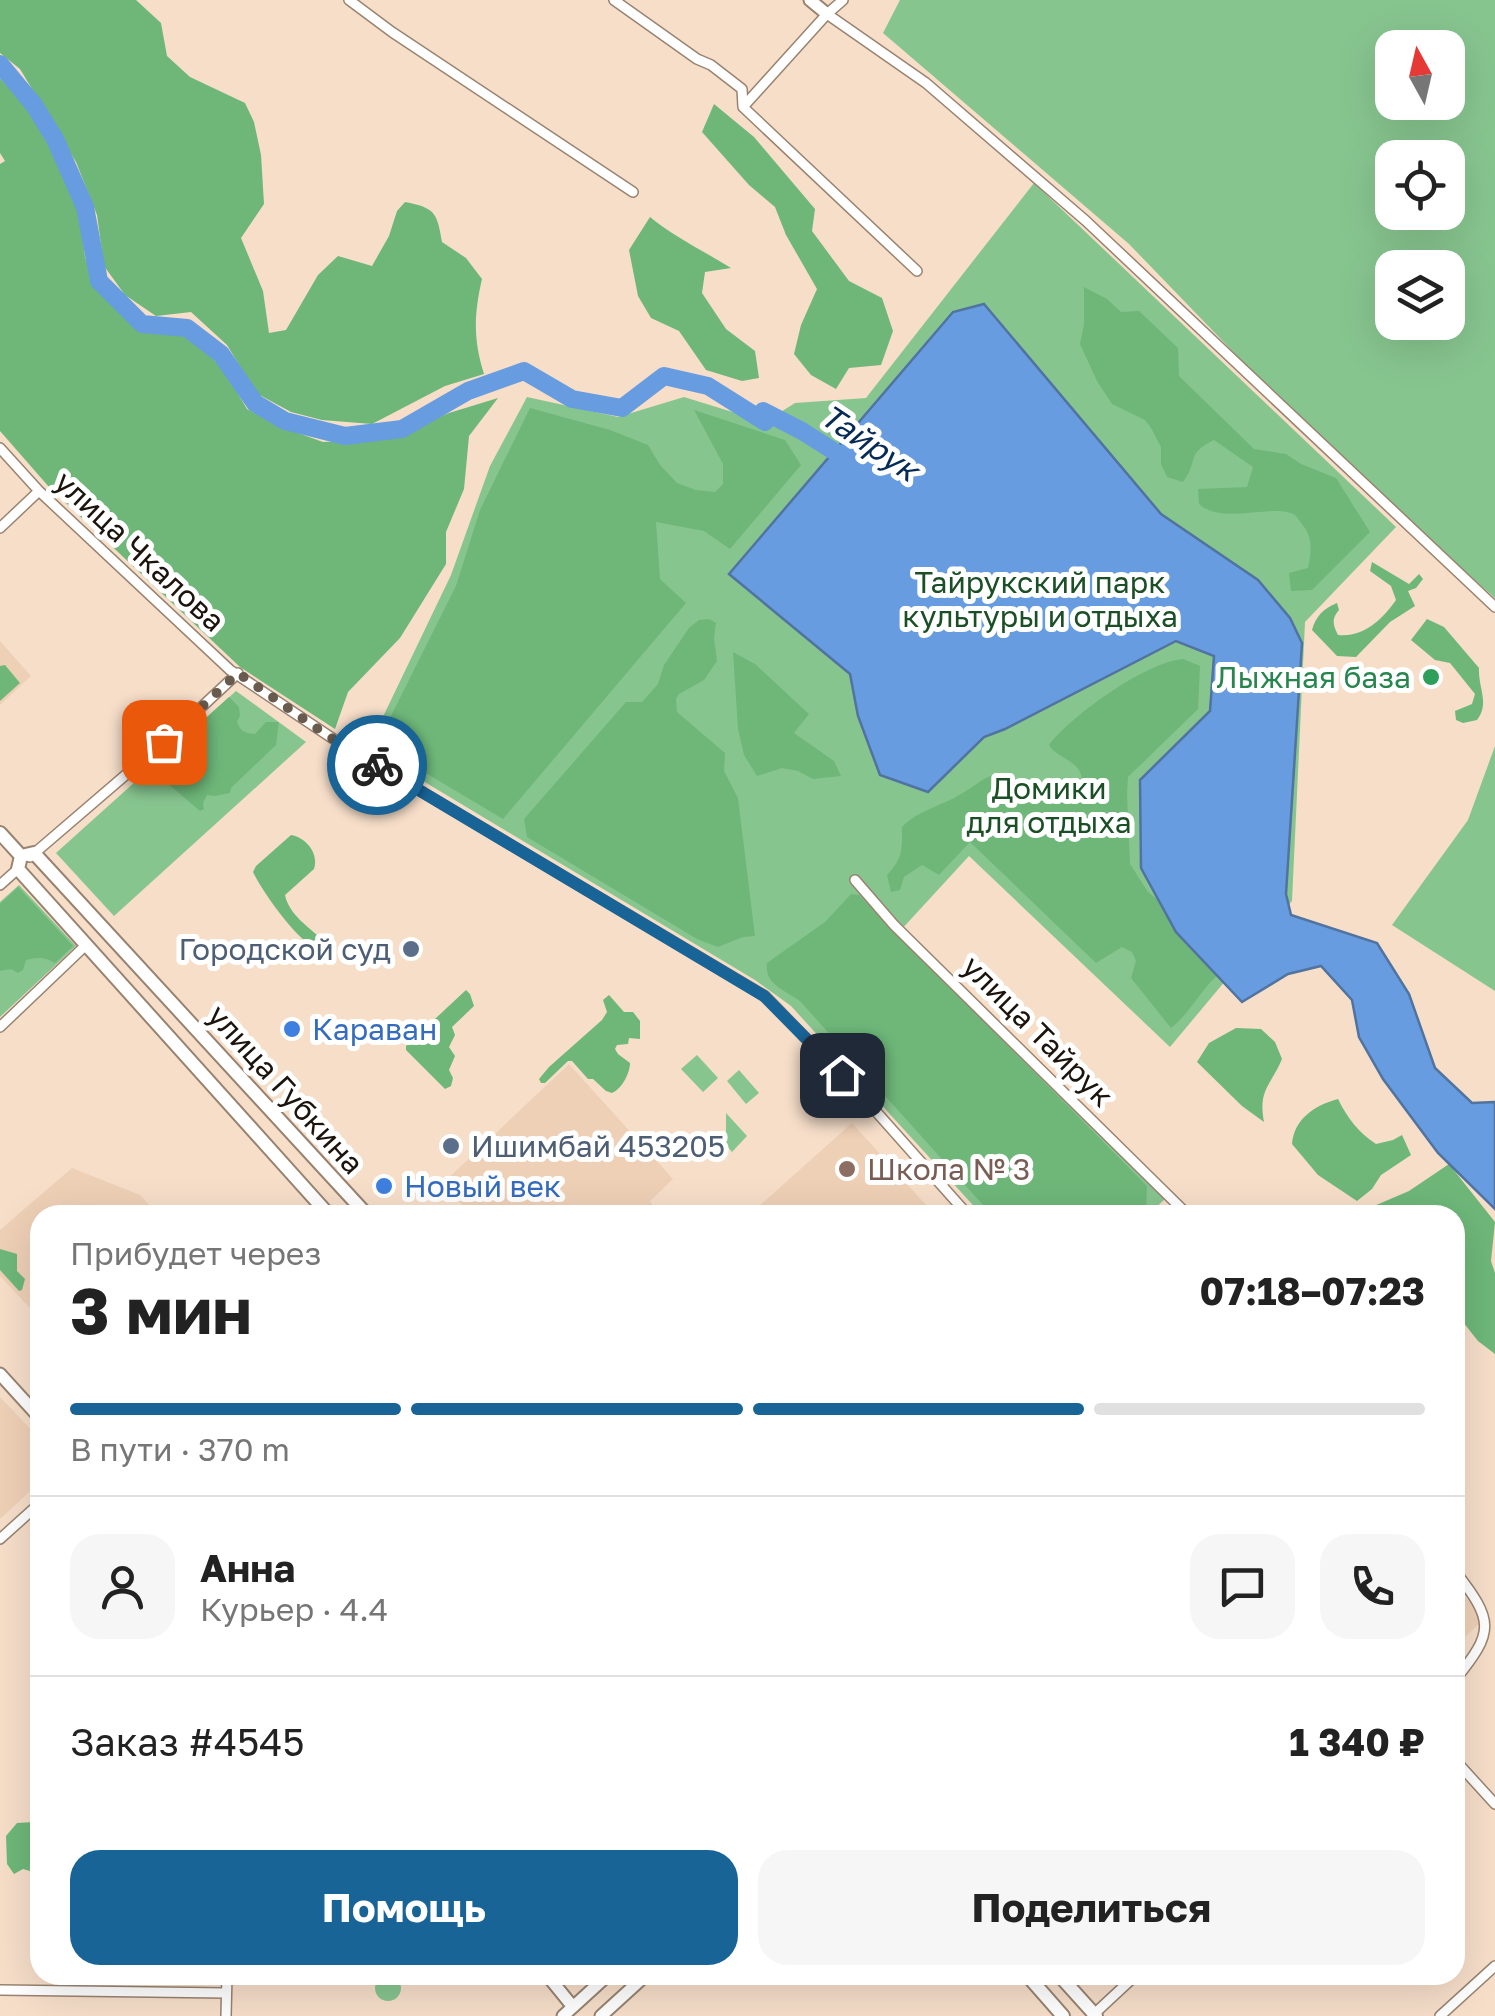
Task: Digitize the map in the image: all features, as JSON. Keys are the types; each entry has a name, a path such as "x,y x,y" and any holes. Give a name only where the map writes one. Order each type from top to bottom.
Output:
{"main road":[{"name":"улица Губкина","path":"0,833 357,1205"},
{"name":"улица Губкина","path":"24,859 86,945 320,1205"},
{"path":"1036,1985 1063,2016"},
{"path":"1068,1985 1094,2015"}],"street":[{"path":"349,0 633,192"},
{"path":"614,0 742,89 744,107 917,271"},
{"path":"810,0 926,83 1086,221 1495,607"},
{"path":"744,107 843,0"},
{"name":"улица Чкалова","path":"0,448 39,491 230,670 338,742 764,996 864,1098 959,1205"},
{"path":"0,528 39,491"},
{"path":"0,885 24,859 164,742 238,673"},
{"name":"улица Тайрук","path":"856,880 894,925 1178,1205"},
{"path":"0,1027 86,945"},
{"path":"0,1374 30,1407"},
{"path":"0,1539 30,1512"},
{"path":"1465,1584 1489,1622 1486,1644 1465,1670"},
{"path":"1465,1771 1495,1804"},
{"path":"1440,2016 1495,1966"},
{"path":"226,1985 226,2016"},
{"path":"553,1985 568,2011 597,1985"},
{"path":"600,2016 635,1985"},
{"path":"1094,2015 1126,1985"},
{"path":"0,1990 226,1993"}],"shaded area":[{"path":"0,641 31,676 0,705"},
{"path":"569,1064 673,1179 650,1201 653,1205 462,1205 443,1183"},
{"name":"Школа № 3","path":"852,1123 926,1205 760,1205"},
{"path":"72,1168 140,1195 149,1205 30,1205 30,1308 0,1276 0,1230"},
{"path":"0,1397 30,1428 30,1491 0,1519"},
{"path":"1465,1597 1478,1613 1480,1623 1465,1637"}],"green space":[{"path":"0,0 136,0 161,23 167,56 190,77 245,103 254,122 261,155 264,204 241,238 263,291 269,333 286,330 318,275 338,256 372,266 405,202 433,213 442,242 466,258 482,279 476,326 484,374 445,386 372,424 322,420 291,412 256,393 227,345 191,312 156,316 125,295 104,266 97,215 76,162 20,69 0,53"},
{"path":"900,0 1495,0 1495,598 1331,453 1129,244 883,33"},
{"path":"0,78 36,118 59,162 79,209 85,257 94,282 129,318 152,332 178,331 207,352 225,372 247,409 323,442 368,440 498,398 469,436 464,489 446,532 446,564 400,638 348,692 335,729 240,667 49,487 0,431 0,164 5,161 0,153"},
{"path":"714,104 754,137 815,209 812,231 849,281 882,298 893,331 881,365 849,368 836,389 811,375 794,354 801,325 817,289 775,207 749,185 702,132"},
{"name":"Тайрукский парк культуры и отдыха","path":"1034,183 1396,527 1305,622 1292,901 1170,1047 969,856 900,931 1165,1199 1159,1205 973,1205 791,1006 755,980 368,748 451,575 490,466 527,397 618,417 684,397 765,422 795,403 866,398"},
{"path":"650,217 731,268 705,272 702,293 726,329 755,351 759,378 742,381 706,370 679,331 651,318 638,296 629,250"},
{"path":"1084,287 1121,312 1139,311 1178,348 1179,376 1254,449 1286,454 1336,478 1370,532 1312,590 1291,591 1289,573 1308,568 1310,552 1308,533 1295,515 1275,511 1221,513 1199,504 1198,489 1247,487 1253,467 1214,440 1196,454 1183,482 1167,477 1161,464 1161,447 1145,420 1112,404 1080,344"},
{"path":"530,408 648,445 677,483 696,490 715,492 723,484 723,464 694,410 785,440 801,465 730,549 704,531 656,522 660,579 686,603 503,819 377,744 456,586 480,510"},
{"path":"1372,562 1409,584 1419,574 1423,579 1408,591 1415,606 1390,622 1356,657 1337,656 1312,630 1321,614 1337,603 1335,628 1338,635 1347,635 1372,626 1396,600 1391,586 1370,571"},
{"path":"1427,619 1444,627 1479,668 1483,701 1477,720 1456,720 1455,711 1472,704 1475,694 1450,663 1435,660 1411,640"},
{"path":"699,620 716,623 717,661 704,680 679,694 677,712 725,753 724,771 738,798 755,936 718,947 697,939 527,837 524,819 626,702 642,702 658,684 664,665 689,628"},
{"path":"733,652 755,664 809,714 794,733 834,761 841,776 813,779 782,768 757,776 744,755 738,729"},
{"name":"Домики для отдыха","path":"1183,659 1200,666 1198,709 1128,777 1127,794 1130,864 1148,892 1199,933 1220,973 1171,1028 1131,978 1136,961 1132,952 1122,947 1096,963 970,842 939,875 922,865 904,877 900,890 891,892 887,875 899,858 902,827 908,821 990,776 999,781 1012,801 1068,791 1082,778 1080,772 1049,745 1074,719 1111,692 1150,669"},
{"path":"5,665 20,683 0,701 0,666"},
{"path":"236,691 306,742 114,916 56,853"},
{"path":"229,697 239,707 237,721 245,732 255,734 266,722 279,722 276,745 230,793 207,795 200,811 153,771 155,764"},
{"path":"1495,746 1495,991 1392,925 1468,820"},
{"path":"291,835 310,848 315,863 314,869 285,895 295,915 324,941 326,945 320,950 293,929 253,872"},
{"path":"19,885 76,946 0,1017 0,902"},
{"path":"18,887 73,946 55,963 41,958 26,960 18,973 11,969 0,971 0,904"},
{"path":"851,894 859,895 1147,1186 1146,1205 983,1205 800,1001 769,976 767,963 825,922"},
{"path":"466,990 474,1006 452,1027 455,1035 449,1047 455,1056 449,1070 453,1078 451,1086 445,1089 406,1046"},
{"path":"609,995 624,1012 633,1012 640,1021 640,1039 629,1038 628,1044 617,1045 615,1049 630,1063 622,1084 612,1093 606,1091 572,1061 541,1083 539,1079 549,1067 602,1020 607,1012 603,1000"},
{"path":"1236,1028 1261,1029 1275,1042 1282,1059 1264,1095 1264,1122 1197,1062 1209,1043"},
{"path":"697,1055 718,1078 703,1092 681,1069"},
{"path":"739,1070 759,1093 746,1104 727,1081"},
{"path":"1338,1099 1354,1124 1376,1144 1402,1135 1411,1155 1381,1175 1357,1201 1318,1175 1292,1144 1297,1127 1307,1114"},
{"path":"726,1113 747,1136 732,1152 726,1145"},
{"path":"1449,1164 1495,1222 1491,1261 1495,1273 1495,1354 1465,1325 1465,1205 1376,1205 1409,1191"},
{"path":"0,1249 17,1254 17,1271 25,1279 22,1290 0,1270"},
{"path":"30,1822 30,1871 23,1869 14,1874 7,1864 6,1836 17,1823"},
{"path":"376,1985 400,1985 400,1993 393,2000 383,2000 376,1993"}],"water":[{"name":"Тайрук","path":"984,304 1161,514 1258,580 1290,618 1302,643 1286,894 1291,915 1377,943 1409,994 1435,1068 1472,1103 1495,1102 1495,1209 1438,1153 1383,1079 1359,1037 1352,1000 1321,966 1288,974 1242,1002 1176,932 1141,868 1140,780 1210,711 1214,656 1176,641 984,737 928,792 880,775 858,716 850,674 729,574 953,312"}],"waterway":[{"name":"Тайрук","path":"0,64 34,105 55,139 85,207 99,281 142,324 187,328 221,354 255,403 285,421 345,436 402,429 468,391 524,371 572,399 622,408 664,376 708,386 765,422 763,411 854,464"}],"way so far":[{"path":"164,742 238,673 377,765"}],"place":[{"name":"Лыжная база","path":"1431,677"},
{"name":"Городской суд","path":"411,949"},
{"name":"Караван","path":"292,1029"},
{"name":"Ишимбай 453205","path":"451,1146"},
{"name":"Школа № 3","path":"847,1169"},
{"name":"Новый век","path":"384,1186"}],"route":[{"path":"377,765 764,996 842,1075"}]}
